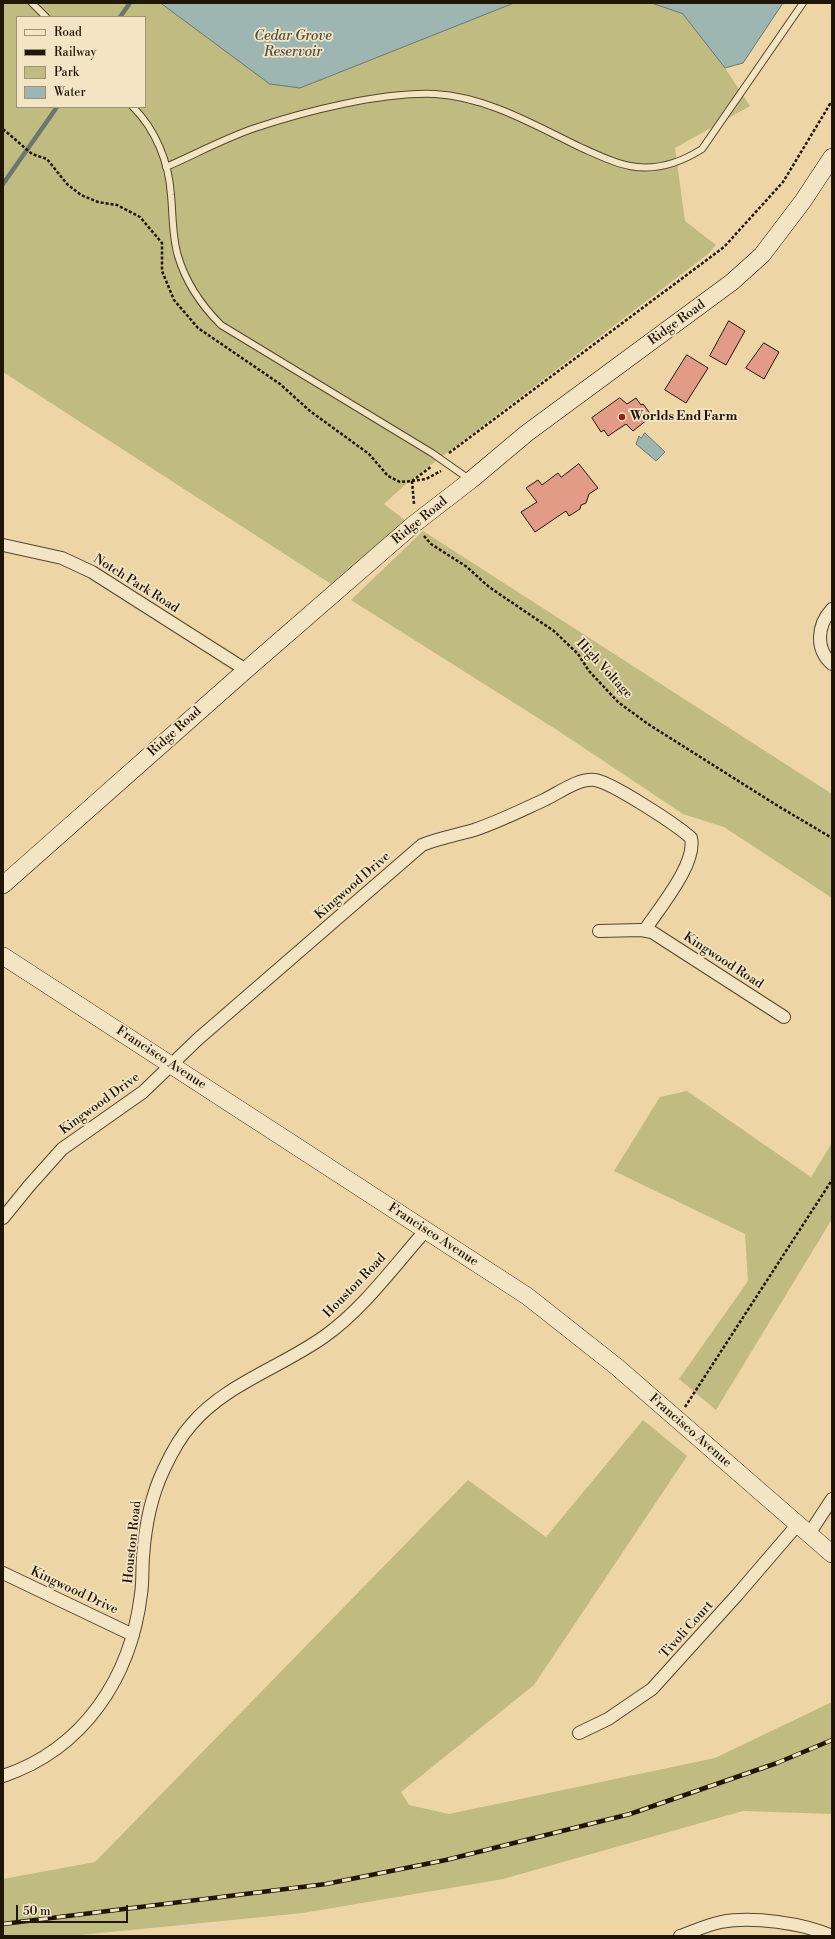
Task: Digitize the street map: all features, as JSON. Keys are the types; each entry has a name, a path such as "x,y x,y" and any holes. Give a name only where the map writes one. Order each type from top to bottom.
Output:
{"main road":[{"name":"Ridge Road","path":"3,885 414,524 471,480 526,433 732,282 762,256 804,201 832,156"},
{"name":"Francisco Avenue","path":"3,956 527,1296 617,1367 832,1554"}],"street":[{"name":"Notch Park Road","path":"3,545 47,554 69,561 92,572 246,670"},
{"path":"832,609 823,622 820,638 824,655 832,664"},
{"name":"Kingwood Drive","path":"3,1218 62,1149 143,1092 198,1039 422,845 438,838 475,830 520,811 583,781 595,780 614,787 691,838 693,846 685,868 645,930"},
{"path":"599,931 645,930"},
{"name":"Kingwood Road","path":"645,930 652,932 784,1017"},
{"name":"Houston Road","path":"3,1776 51,1753 84,1724 102,1704 116,1679 133,1634 142,1592 143,1557 152,1497 164,1468 191,1425 211,1406 235,1389 301,1352 326,1335 369,1294 426,1230"},
{"name":"Tivoli Court","path":"579,1733 608,1719 652,1689 737,1595 832,1499"},
{"name":"Kingwood Drive","path":"3,1573 133,1634"},
{"path":"680,1936 722,1922 765,1920 822,1931 832,1936"}],"lane":[{"path":"32,3 45,16"},
{"path":"166,167 254,128 339,105 417,94 456,96 493,107 617,164 644,168 670,164 686,158 702,149 804,3"},
{"path":"134,108 140,114 156,139 166,167 171,194 173,226 178,255 188,282 208,312 220,325 441,459 471,480"}],"path":[{"path":"450,465 426,479 412,481 724,247 783,182 830,104 832,105"},
{"path":"3,129 32,154"},
{"name":"High Voltage","path":"414,524 432,544 467,567 489,587 554,631 578,654 590,671 618,702 648,724 778,806 832,838"},
{"path":"677,1419 716,1362 832,1180"}],"green space":[{"path":"3,3 161,3 194,27 300,88 514,3 652,3 683,14 725,68 750,106 675,148 685,221 716,245 708,254 406,484 384,504 406,521 331,584 3,372"},
{"path":"423,531 832,794 832,898 724,827 683,814 557,730 351,600"},
{"path":"687,1091 811,1177 832,1143 832,1219 716,1410 679,1379 748,1281 745,1234 614,1171 660,1097"},
{"path":"643,1420 687,1456 534,1685 401,1792 409,1805 449,1814 715,1758 832,1702 832,1814 743,1811 503,1879 303,1913 70,1936 3,1936 3,1879 95,1862 468,1480 546,1537"}],"water":[{"name":"Cedar Grove Reservoir","path":"161,3 514,3 300,88 270,84"},
{"path":"652,3 783,3 743,63 725,68 683,14"},
{"path":"645,433 665,452 656,461 636,444 639,436 641,438"}],"building":[{"path":"729,321 745,331 726,365 710,356"},
{"path":"764,343 779,352 764,379 746,368"},
{"path":"687,355 708,368 686,403 665,390"},
{"name":"Worlds End Farm","path":"620,398 627,404 636,398 641,405 643,404 652,416 633,431 626,424 608,436 604,430 601,432 592,418"},
{"path":"579,464 598,488 589,494 586,503 581,505 580,509 569,516 566,511 535,532 521,512 537,502 526,488 538,480 542,485 558,473 561,477"}],"waterway":[{"path":"121,16 130,3"},
{"path":"3,184 56,108"}],"railway":[{"path":"3,1924 326,1884 446,1860 630,1814 777,1763 832,1740"}],"place":[{"name":"Worlds End Farm","path":"622,417"}]}
